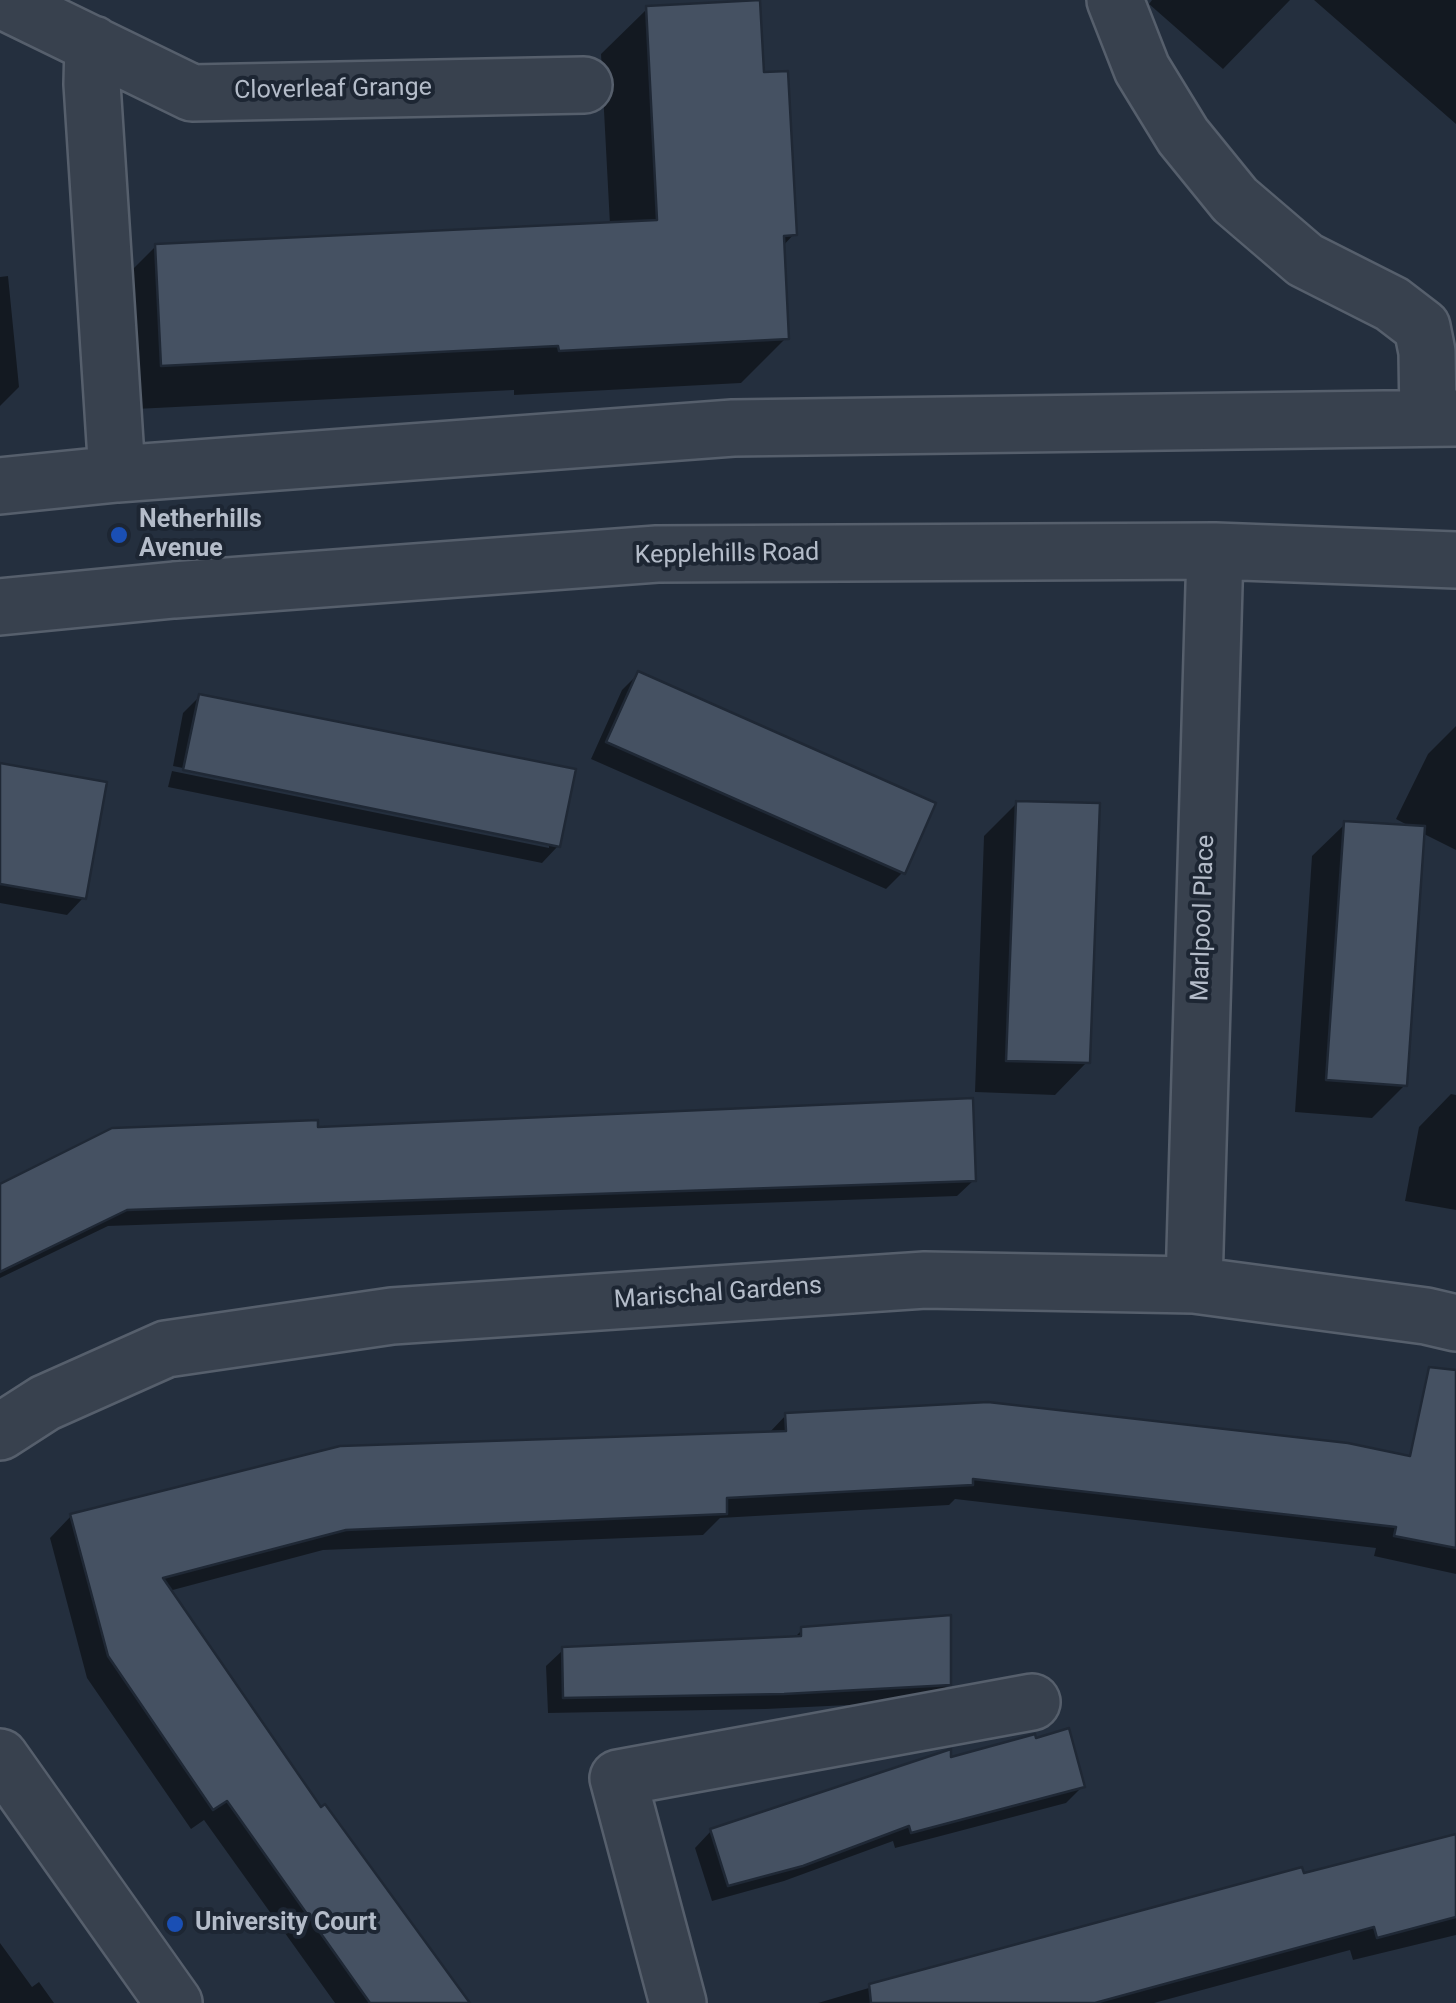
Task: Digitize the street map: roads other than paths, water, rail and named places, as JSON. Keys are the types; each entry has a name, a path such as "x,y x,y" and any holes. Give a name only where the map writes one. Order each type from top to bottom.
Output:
{"street":[{"name":"Cloverleaf Grange","path":"0,0 192,93 584,85"},
{"path":"0,486 733,428 1442,418 1422,326 1392,304 1305,260 1235,200 1172,119 1142,68 1115,0"},
{"path":"93,44 92,84 116,474"},
{"name":"Kepplehills Road","path":"0,608 174,590 657,554 1215,551 1456,560"},
{"name":"Marlpool Place","path":"1194,1285 1215,551"},
{"name":"Marischal Gardens","path":"0,1432 46,1402 166,1349 392,1316 925,1280 1194,1285 1456,1323"},
{"path":"678,2003 618,1778 1032,1702"},
{"path":"0,1758 174,2003"}],"place":[{"name":"Netherhills Avenue","path":"119,535"},
{"name":"University Court","path":"175,1924"}]}
